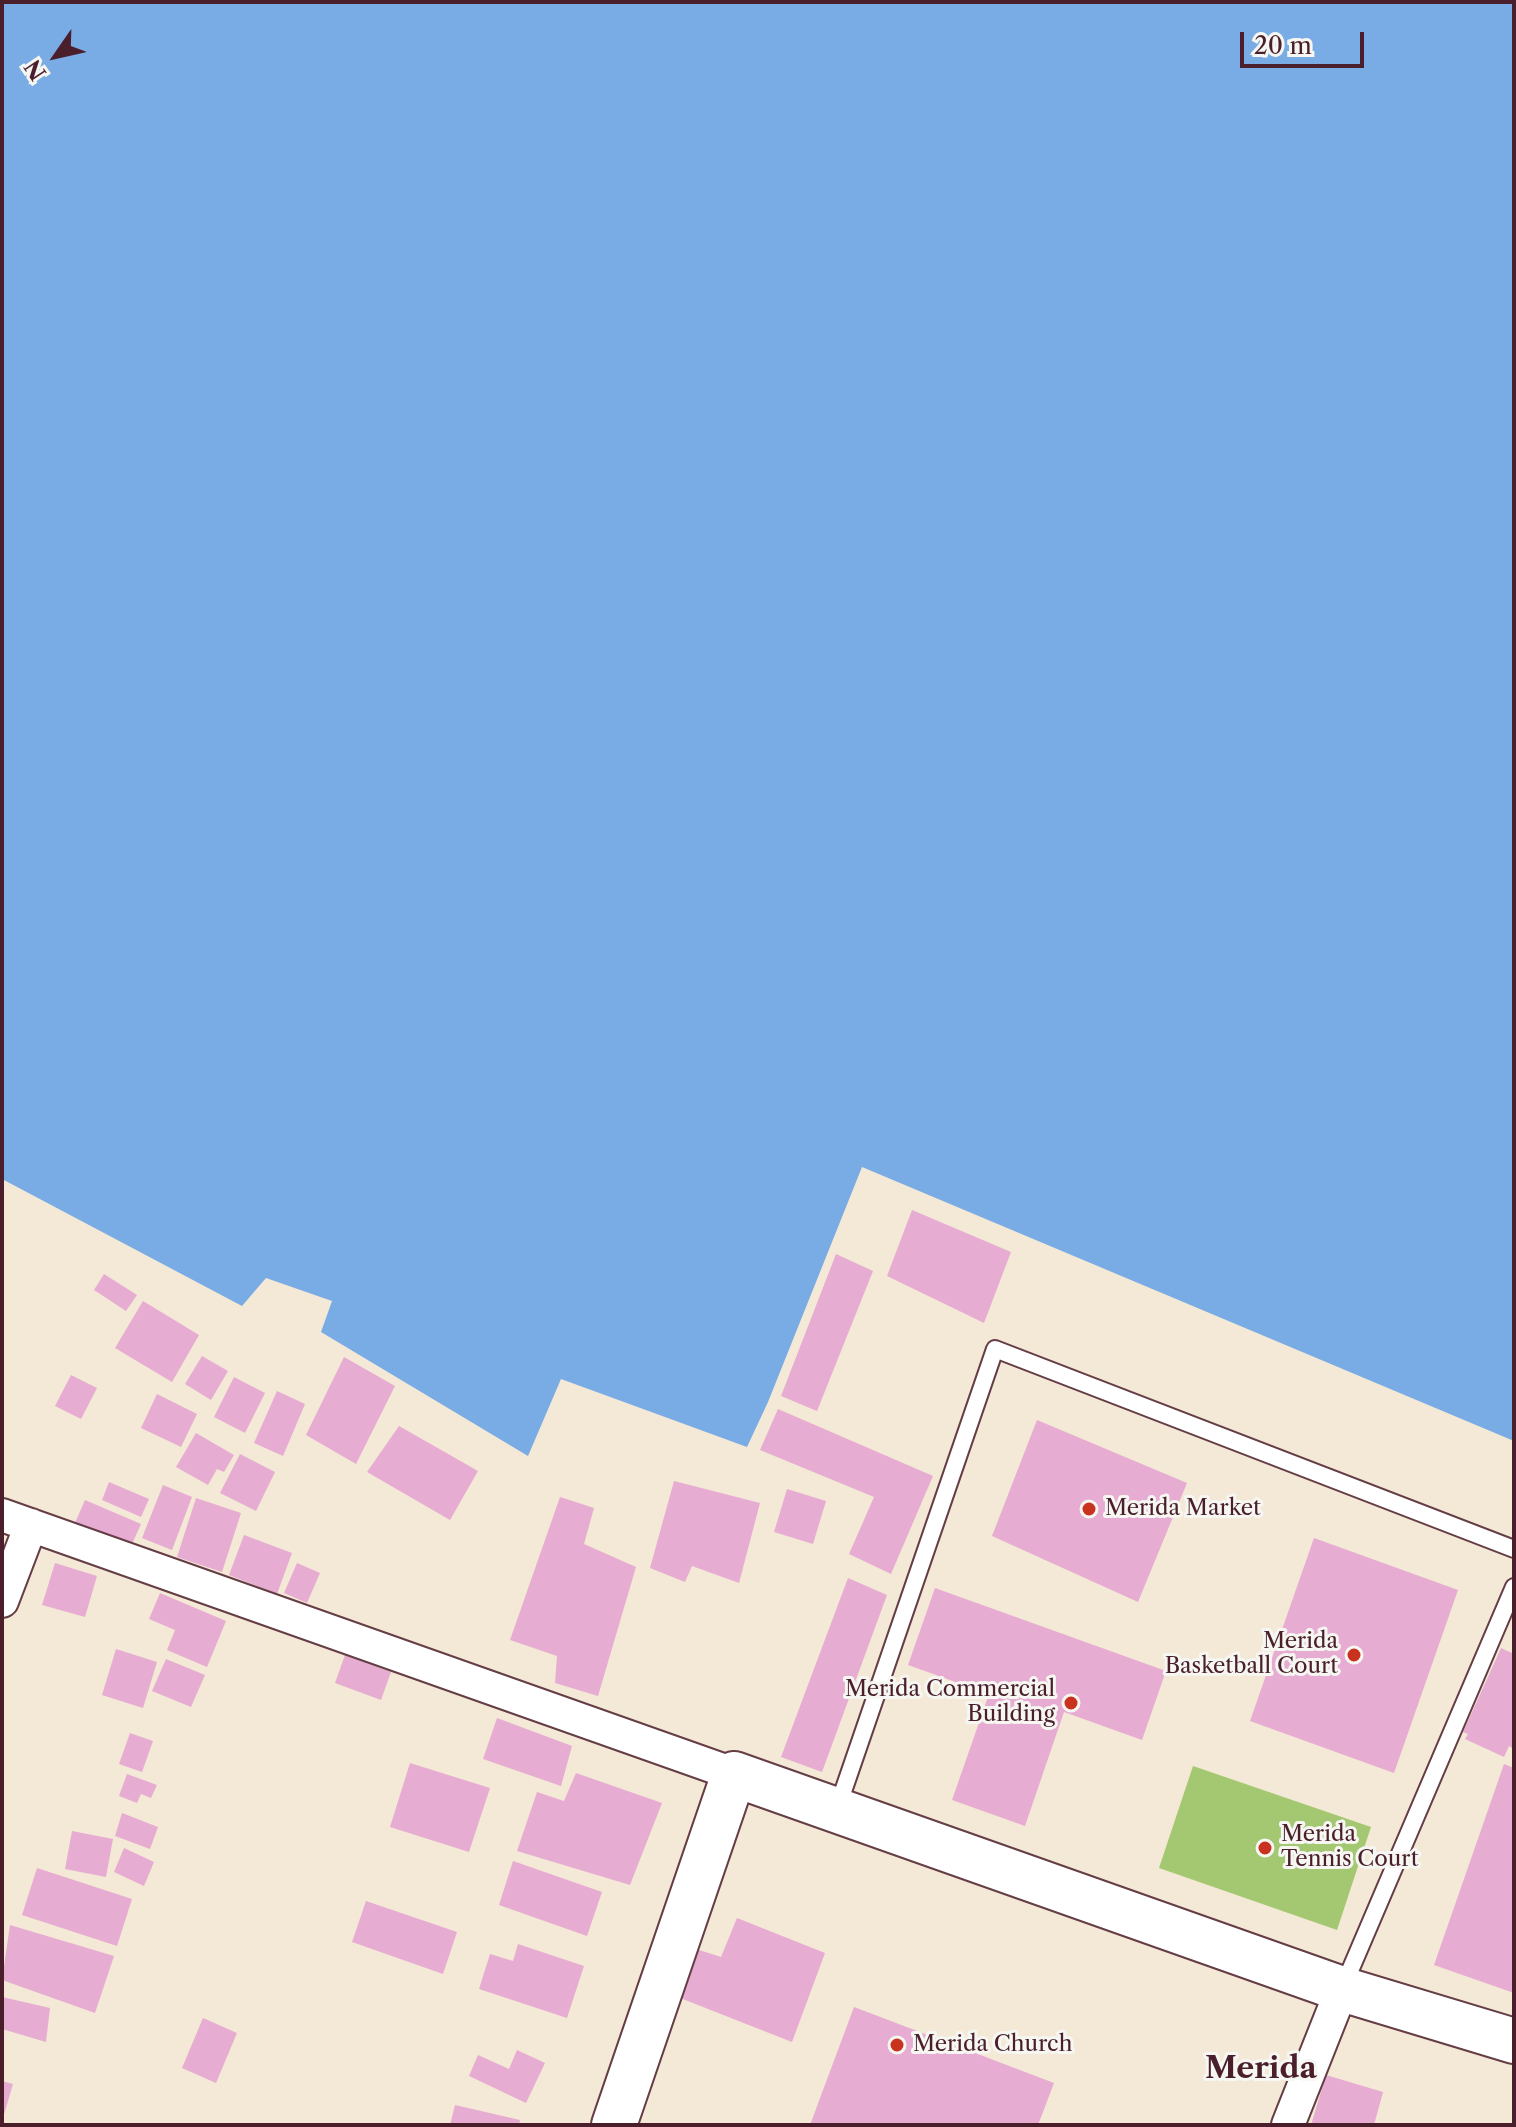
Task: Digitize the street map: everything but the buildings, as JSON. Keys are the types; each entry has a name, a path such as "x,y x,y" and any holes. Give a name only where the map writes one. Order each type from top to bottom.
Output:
{"street":[{"path":"2,1601 16,1520 1342,1989 1514,2041"},
{"path":"614,2125 734,1774"},
{"path":"1288,2125 1342,1989"}],"lane":[{"path":"837,1810 995,1349 1514,1549"},
{"path":"1342,1989 1514,1587"}],"green space":[{"name":"Merida Tennis Court","path":"1193,1766 1371,1827 1337,1930 1159,1868"}],"water":[{"path":"2,2 1514,2 1514,1441 862,1167 747,1447 561,1379 528,1456 321,1332 332,1301 266,1278 242,1306 2,1179"}],"place":[{"name":"Merida Market","path":"1089,1509"},
{"name":"Merida Basketball Court","path":"1354,1655"},
{"name":"Merida Commercial Building","path":"1071,1703"},
{"name":"Merida Tennis Court","path":"1265,1848"},
{"name":"Merida Church","path":"897,2045"}],"district":[{"name":"Merida","path":"1261,2069"}]}
